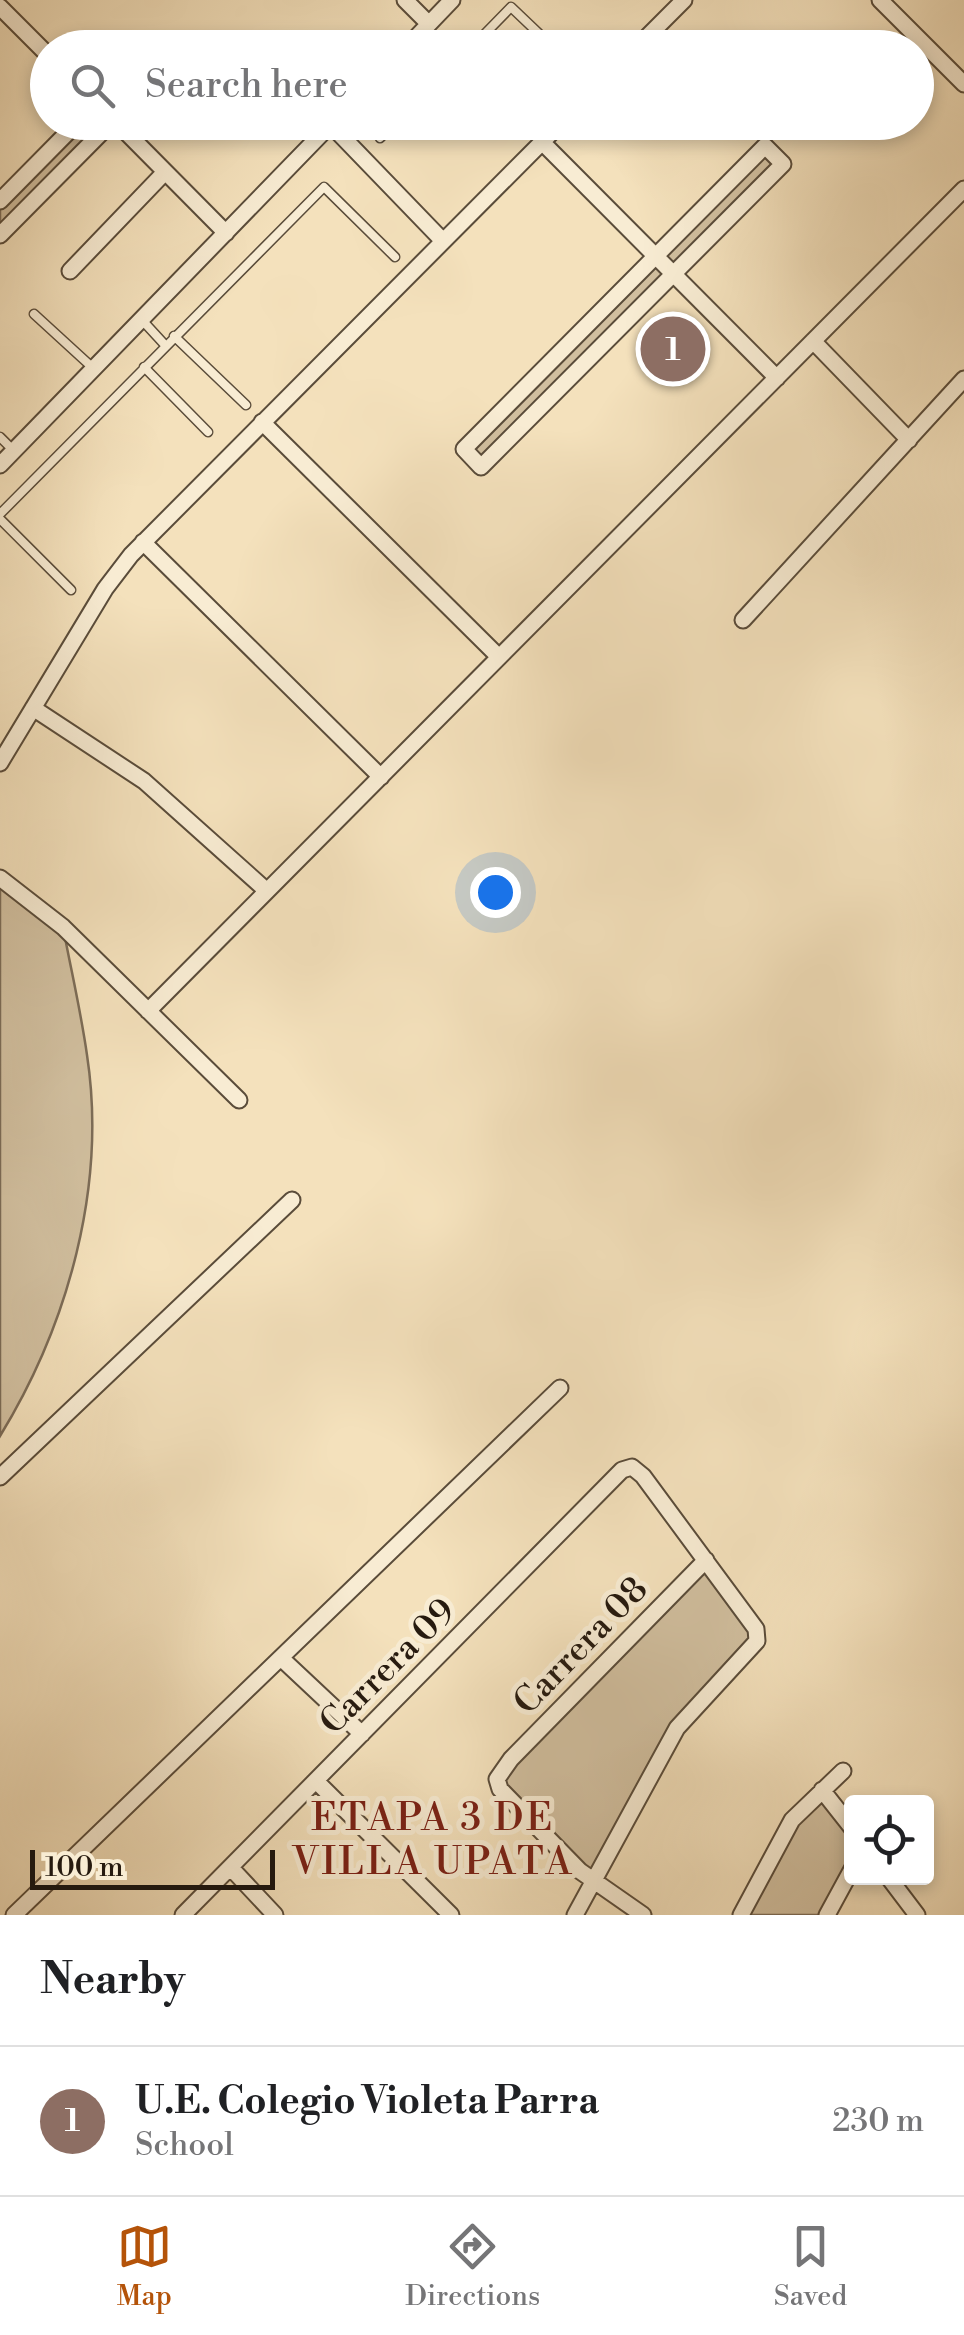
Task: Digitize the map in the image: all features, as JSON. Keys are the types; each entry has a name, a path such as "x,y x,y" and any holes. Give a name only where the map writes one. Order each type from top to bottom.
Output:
{"street":[{"path":"405,0 429,24"},
{"path":"424,30 452,0"},
{"path":"654,30 684,0"},
{"path":"880,0 910,30"},
{"path":"0,7 30,36"},
{"path":"934,54 964,84"},
{"path":"0,201 60,140"},
{"path":"0,236 96,140"},
{"path":"132,140 226,233"},
{"path":"0,465 316,140"},
{"path":"347,140 443,241"},
{"path":"0,763 105,589 144,542 542,142 777,378"},
{"path":"765,146 783,164 481,467 464,450 656,256 765,146"},
{"path":"70,271 165,172"},
{"path":"148,1011 964,189"},
{"path":"813,341 908,440"},
{"path":"743,620 964,379"},
{"path":"262,422 499,657"},
{"path":"144,542 381,776"},
{"path":"33,708 144,780 267,892"},
{"path":"0,878 63,927 239,1100"},
{"path":"0,1477 292,1200"},
{"path":"14,1915 560,1388"},
{"name":"Carrera 09","path":"183,1915 622,1470 637,1470 706,1560"},
{"path":"575,1915 676,1728 754,1647 756,1629 706,1560"},
{"name":"Carrera 08","path":"593,1882 500,1789 499,1774 706,1560"},
{"path":"281,1658 362,1734"},
{"path":"741,1915 798,1812 843,1771"},
{"path":"316,1781 451,1915"},
{"path":"822,1790 844,1818"},
{"path":"231,1868 275,1915"},
{"path":"593,1882 644,1915"},
{"path":"827,1915 844,1884"},
{"path":"893,1885 917,1915"}],"lane":[{"path":"489,30 511,7 535,30"},
{"path":"71,590 0,517 165,345 324,187 395,256"},
{"path":"34,314 94,369"},
{"path":"142,320 165,345"},
{"path":"174,336 246,405"},
{"path":"144,367 208,432"},
{"path":"0,437 14,451"}],"shaded area":[{"path":"61,140 95,140 0,235 0,201"},
{"path":"765,146 783,164 481,467 464,449"},
{"path":"0,878 63,927 85,1039 92,1104 86,1204 63,1301 24,1393 0,1436"},
{"path":"706,1560 758,1634 705,1696 593,1882 500,1789 499,1773"},
{"path":"822,1790 844,1818 844,1882 827,1915 741,1915 771,1854"}],"place":[{"name":"U.E. Colegio Violeta Parra","path":"673,349"}],"district":[{"name":"ETAPA 3 DE VILLA UPATA","path":"433,1839"}]}
